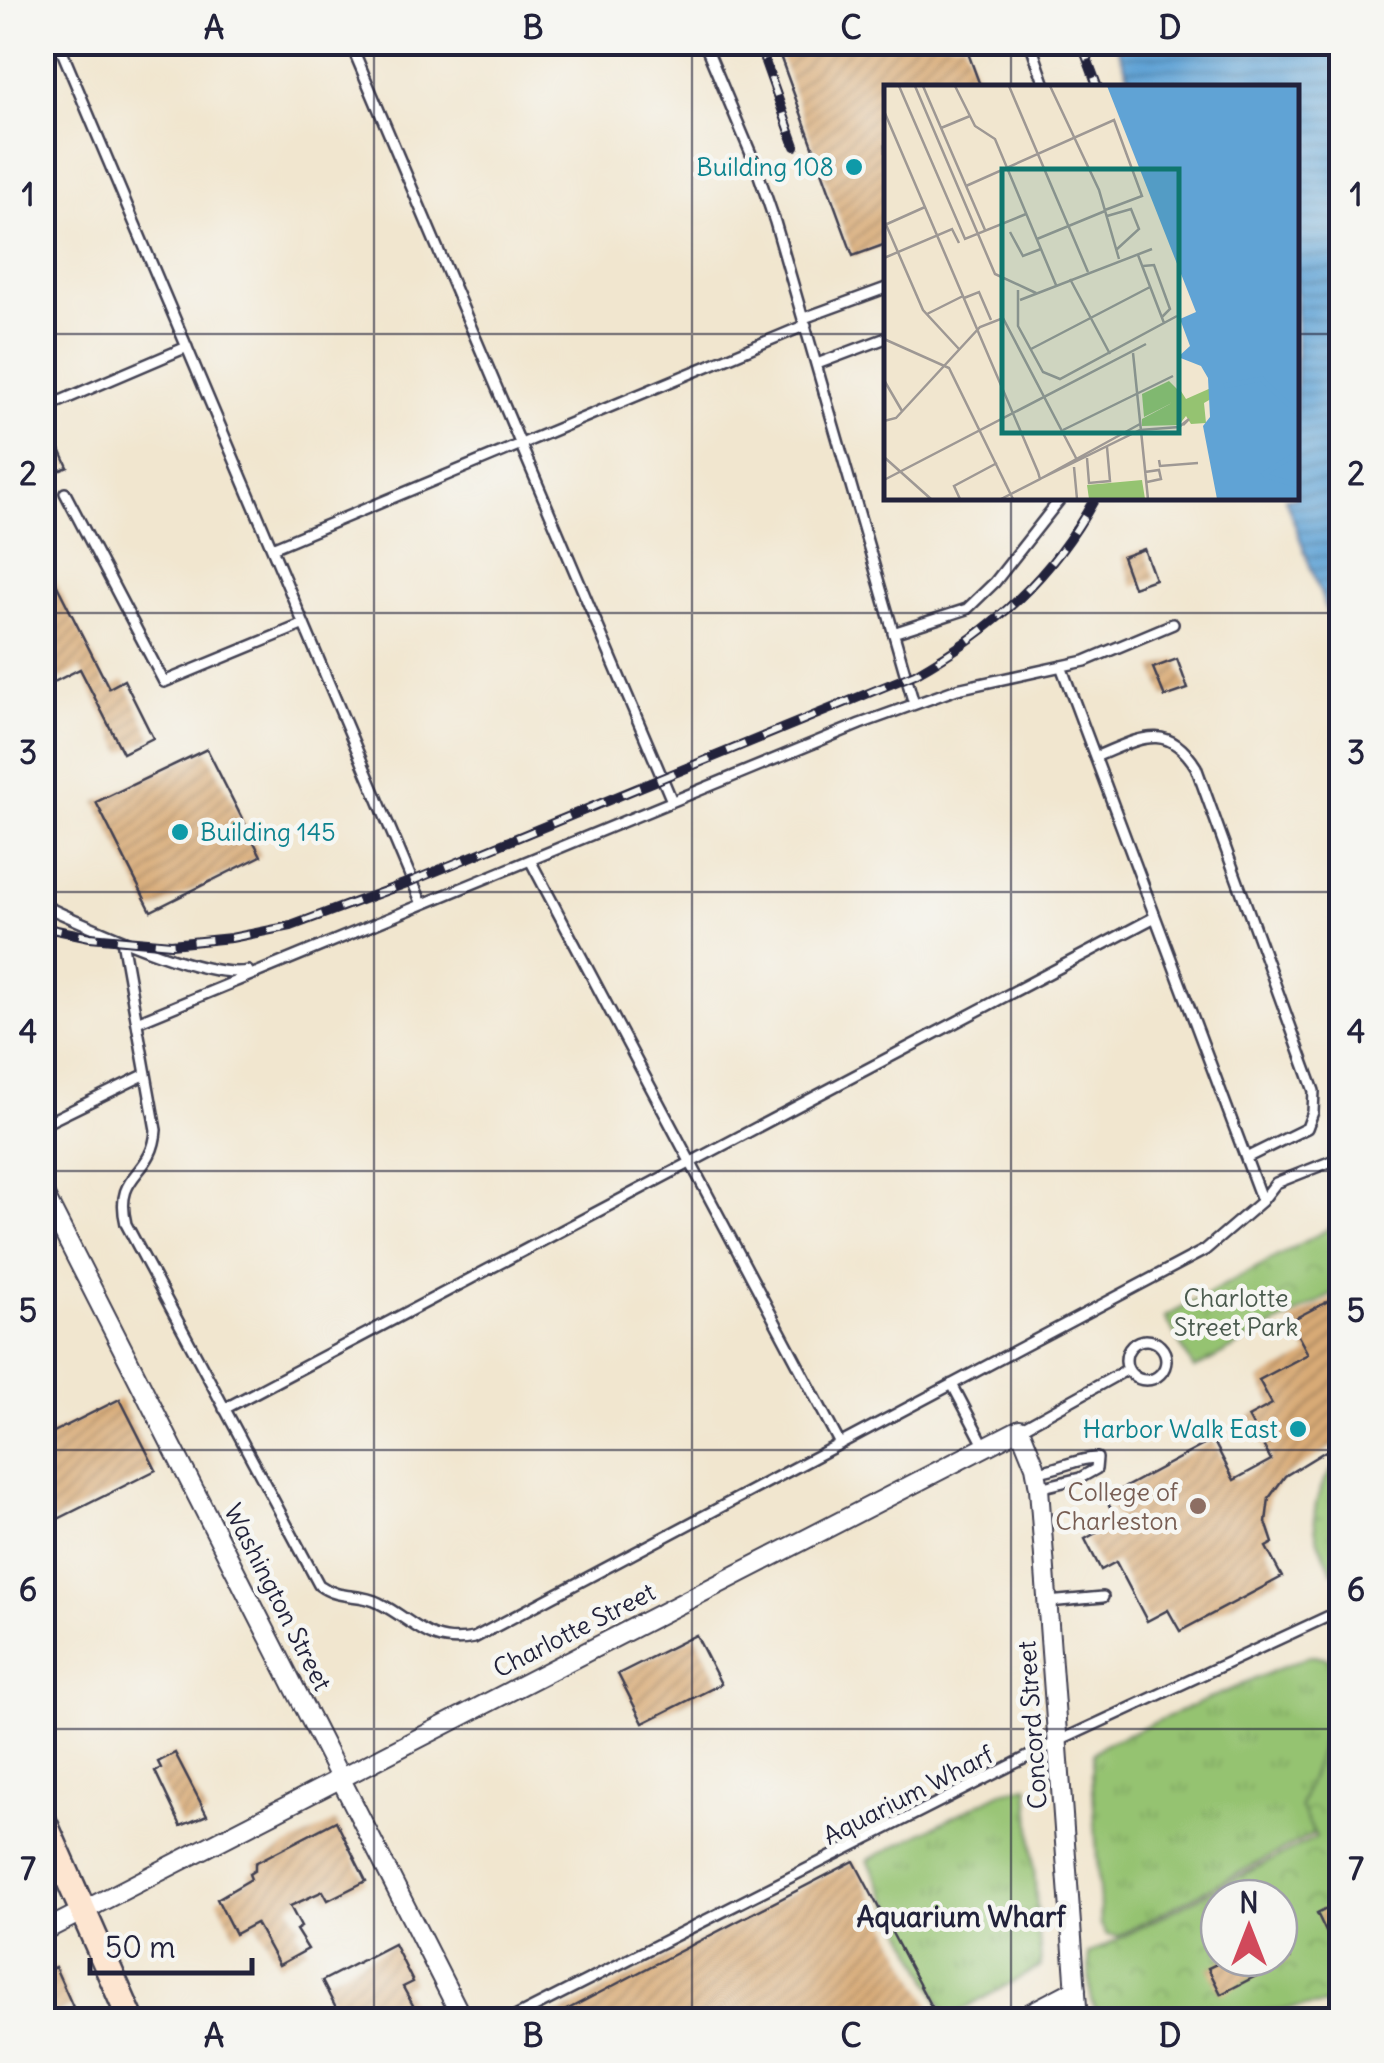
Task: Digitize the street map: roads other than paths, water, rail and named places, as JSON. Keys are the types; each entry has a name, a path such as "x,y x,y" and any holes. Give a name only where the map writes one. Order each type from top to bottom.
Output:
{"main road":[{"path":"42,1818 130,2020"}],"street":[{"name":"Washington Street","path":"45,1193 463,2020"},
{"name":"Charlotte Street","path":"42,1932 1020,1428"},
{"name":"Concord Street","path":"1020,1428 1037,1480 1078,2020"},
{"path":"1018,2020 1076,1989"}],"lane":[{"path":"58,42 422,904"},
{"path":"350,42 672,801"},
{"path":"704,42 754,161 805,322 914,704"},
{"path":"1030,42 1045,85"},
{"path":"272,548 884,289"},
{"path":"817,364 884,339"},
{"path":"42,409 187,347"},
{"path":"65,493 164,682 304,624"},
{"path":"893,633 967,609 996,582 1059,500"},
{"path":"137,1022 914,704 957,689 1085,661 1173,624"},
{"path":"1061,666 1262,1201"},
{"path":"1097,756 1154,736 1184,748 1196,767 1314,1091 1307,1128 1246,1158"},
{"path":"530,860 840,1444"},
{"path":"42,905 122,940 224,973 266,968"},
{"path":"224,1409 1154,917"},
{"path":"122,940 156,1130 155,1147 125,1189 122,1209 126,1224 318,1585 333,1596 367,1598 379,1603 428,1634 454,1642 474,1638 1205,1250 1262,1201 1276,1182 1342,1158"},
{"path":"42,1125 146,1074"},
{"name":"Charlotte Street","path":"1152,1340 1164,1350 1165,1366 1155,1378 1140,1379 1128,1369 1126,1354 1136,1342 1152,1340"},
{"name":"Charlotte Street","path":"1020,1428 1128,1369"},
{"path":"952,1384 985,1447"},
{"path":"1086,1458 1097,1458 1096,1469 1080,1478 1037,1480 1086,1458"},
{"path":"1048,1602 1103,1596"},
{"name":"Aquarium Wharf","path":"509,2020 1058,1741 1332,1615"},
{"path":"1281,2020 1342,2015"}],"water":[{"path":"1116,43 1341,43 1341,650 1286,500 1299,500 1299,85 1132,85"}],"railway":[{"path":"758,42 795,146"},
{"path":"1081,42 1097,85"},
{"path":"42,927 90,937 171,944 231,938 291,926 412,881 915,674 970,639 1018,599 1060,553 1094,500"}],"place":[{"name":"Building 108","path":"854,167"},
{"name":"Building 145","path":"180,832"},
{"name":"Harbor Walk East","path":"1298,1429"},
{"name":"College of Charleston","path":"1198,1506"}],"district":[{"name":"Aquarium Wharf","path":"961,1917"}],"park label":[{"name":"Charlotte Street Park","path":"1236,1312"}]}
